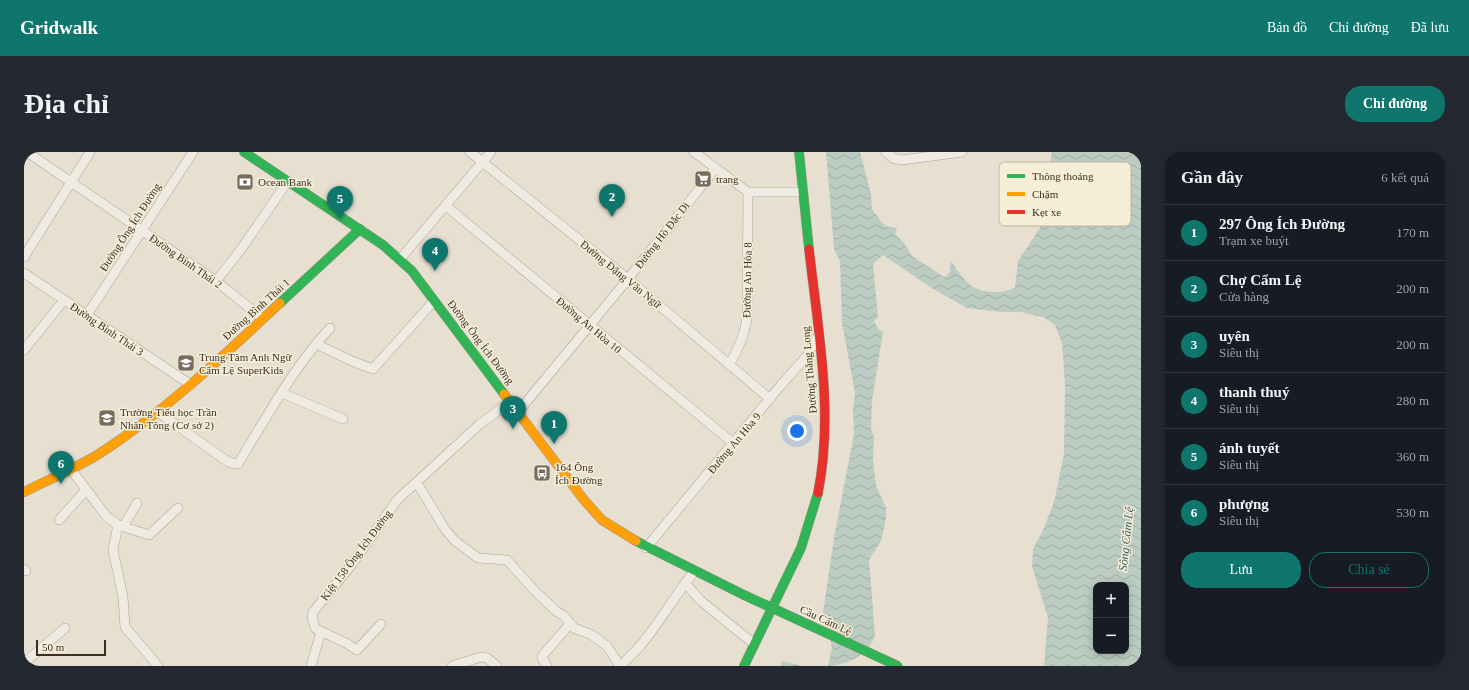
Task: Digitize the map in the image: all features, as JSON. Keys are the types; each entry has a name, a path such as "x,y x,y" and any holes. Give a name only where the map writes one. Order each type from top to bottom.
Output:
{"street":[{"name":"Đường Bình Thái 2","path":"26,152 216,281 263,319"},
{"path":"24,257 90,152"},
{"name":"Đường Ông Ích Đường","path":"87,315 193,152"},
{"name":"Đường Ông Ích Đường","path":"244,152 258,156 288,181 400,259 412,271 584,500 602,520 646,548 744,595"},
{"name":"Đường Đặng Văn Ngữ","path":"470,152 628,279 770,399"},
{"path":"400,259 491,152"},
{"path":"694,152 748,192 803,192"},
{"name":"Đường Thăng Long","path":"744,666 793,567 809,527 817,501 822,472 824,420 818,336 799,152"},
{"path":"886,152 893,158 902,160 957,152"},
{"name":"Đường Hồ Đắc Di","path":"518,412 628,279 715,169"},
{"path":"216,281 246,242 288,181"},
{"name":"Đường An Hòa 8","path":"730,365 740,346 746,330 748,317 748,192"},
{"name":"Đường An Hòa 10","path":"446,206 589,326 733,443"},
{"name":"Đường Bình Thái 1","path":"24,492 119,442 158,412 190,385 360,230"},
{"name":"Đường Bình Thái 3","path":"24,273 190,385"},
{"path":"24,350 64,300"},
{"path":"316,344 371,369 375,368 434,300"},
{"path":"158,412 224,459 231,463 238,464 252,438 282,393 316,344 330,328"},
{"name":"Đường An Hòa 9","path":"646,548 770,399 808,356 818,336"},
{"path":"282,393 343,419"},
{"name":"Kiệt 158 Ông Ích Đường","path":"321,632 316,629 312,618 313,612 353,563 398,500 467,434 510,402"},
{"path":"70,468 107,517 121,526 149,535 178,508"},
{"path":"417,483 445,529 454,540 478,558 507,560 534,590 574,628 592,635 607,646 620,666 639,646 694,572"},
{"path":"59,520 86,490"},
{"path":"137,503 121,526 113,550 123,597 126,627 158,666"},
{"path":"685,583 701,601 754,644"},
{"name":"Cầu Cẩm Lệ","path":"744,595 898,666"},
{"path":"311,666 321,632 346,643 357,650 381,624"},
{"path":"547,666 542,658 542,655 570,624"},
{"path":"24,663 65,628"},
{"path":"452,666 481,657 487,658 497,666"}],"water":[{"name":"Sông Cẩm Lệ","path":"826,152 860,152 871,194 872,209 883,224 897,228 895,234 905,244 912,256 944,277 947,276 950,271 951,261 969,284 980,290 997,292 1015,288 1018,261 1040,226 1131,226 1131,162 1050,162 1052,152 1141,152 1141,666 1044,666 1048,618 1032,566 1033,549 1043,530 1054,502 1064,454 1065,384 1062,343 1055,325 1043,317 1021,312 1001,312 967,308 930,287 883,255 873,264 878,317 874,321 878,329 883,332 872,401 871,428 874,438 873,460 876,486 886,507 886,519 881,541 869,560 875,635 868,648 856,658 842,664 828,666 832,648 823,613 834,538 854,434 853,409 855,393 842,323 840,261 834,249"},
{"path":"782,661 802,666 781,666"}],"traffic: fast":[{"path":"244,152 383,245 412,271 504,394"},
{"path":"799,152 809,249"},
{"path":"280,303 360,229"},
{"path":"744,666 801,548 818,493"},
{"path":"636,541 744,595"},
{"path":"744,595 898,666"}],"traffic: slow":[{"path":"24,492 86,462 129,434 196,380 280,303"},
{"path":"504,394 584,500 602,520 636,541"}],"traffic: jam":[{"path":"809,249 820,341 825,402 823,463 818,493"}],"place":[{"name":"trang","path":"703,179"},
{"name":"Ocean Bank","path":"245,182"},
{"name":"Chợ Cẩm Lệ","path":"612,217"},
{"name":"ánh tuyết","path":"340,219"},
{"name":"thanh thuý","path":"435,271"},
{"name":"Trung Tâm Anh Ngữ Cẩm Lệ SuperKids","path":"186,363"},
{"name":"Trường Tiểu học Trần Nhân Tông (Cơ sở 2)","path":"107,418"},
{"name":"uyên","path":"513,429"},
{"name":"297 Ông Ích Đường","path":"554,444"},
{"name":"164 Ông Ích Đường","path":"542,473"},
{"name":"phượng","path":"61,484"}]}
